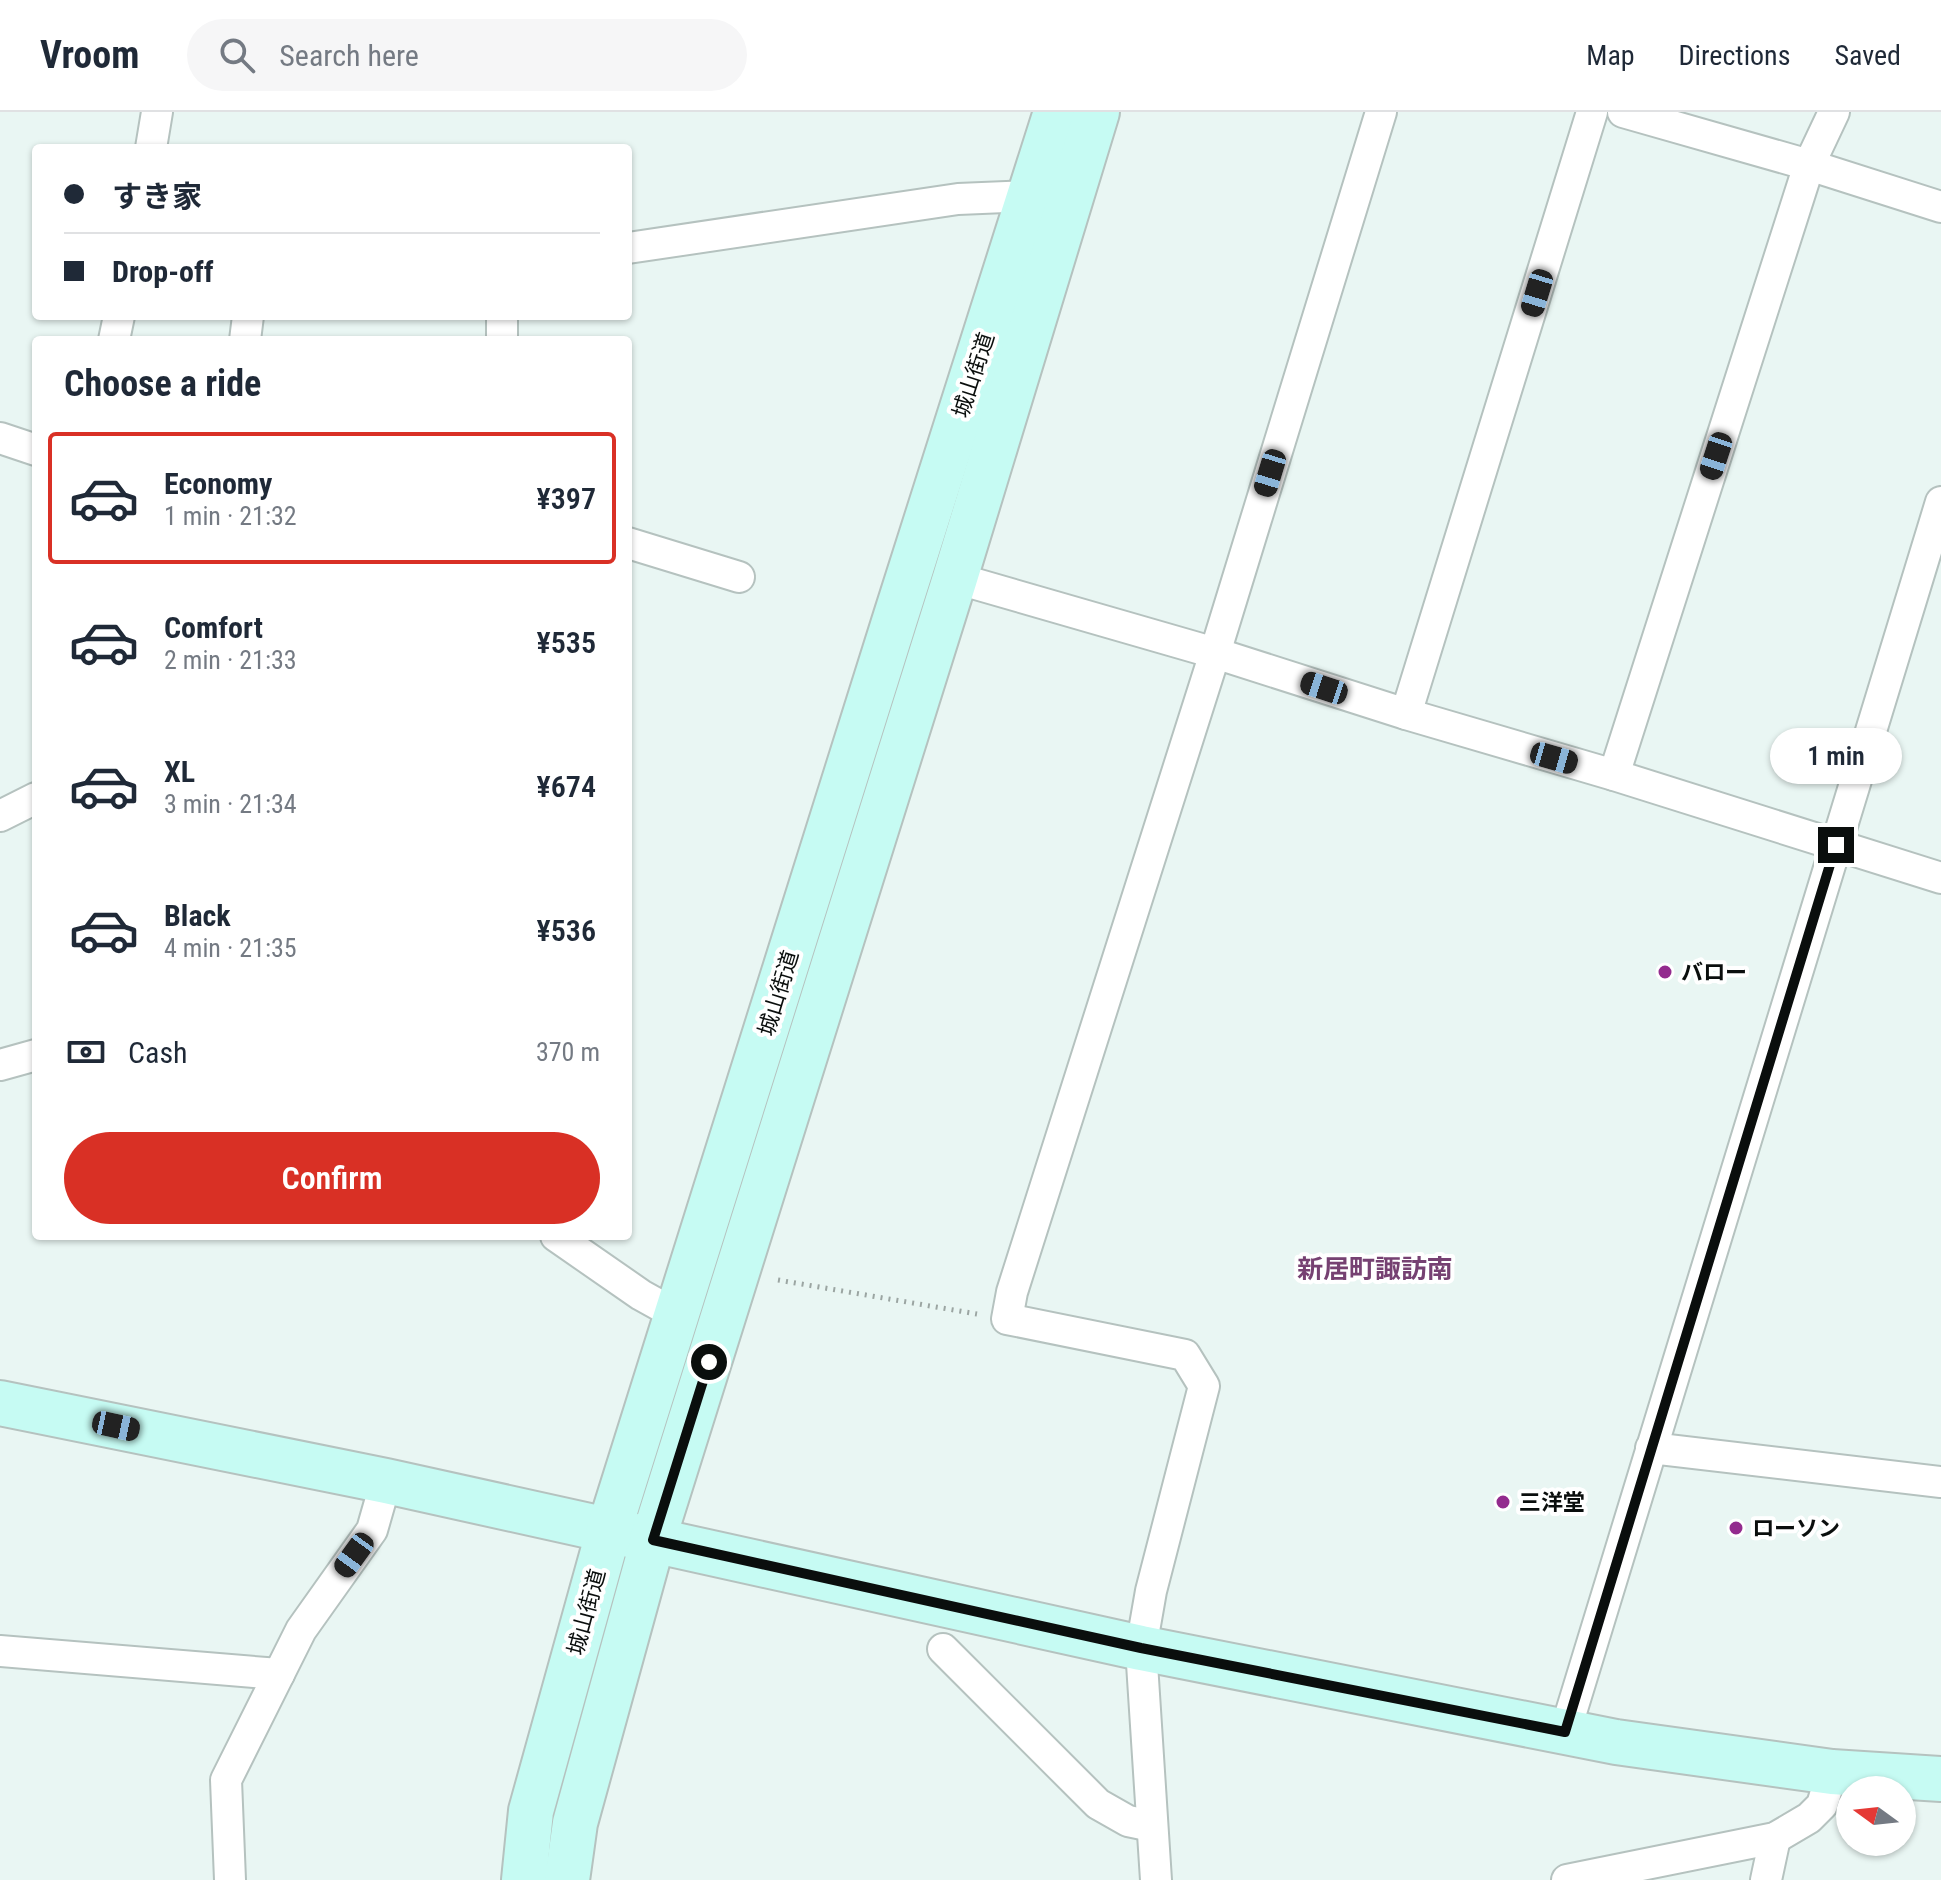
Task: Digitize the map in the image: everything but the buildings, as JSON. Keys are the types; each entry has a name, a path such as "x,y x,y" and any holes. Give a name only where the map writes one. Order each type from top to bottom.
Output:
{"street":[{"path":"152,144 157,112"},
{"name":"城山街道","path":"524,1880 531,1811 609,1530 1056,112"},
{"name":"城山街道","path":"567,1880 575,1823 653,1540 955,578 1097,112"},
{"path":"1156,1880 1141,1648 1151,1591 1204,1386 1185,1355 1007,1319 1012,1292 1215,653 1381,112"},
{"path":"1406,714 1592,112"},
{"path":"1623,112 1809,165 1941,207"},
{"path":"1614,775 1809,165 1834,112"},
{"path":"632,247 958,199 1030,196"},
{"path":"0,438 32,449"},
{"path":"1565,1732 1941,502"},
{"path":"632,544 739,577"},
{"path":"955,578 1215,653 1941,878"},
{"path":"0,816 32,800"},
{"path":"0,1065 32,1056"},
{"path":"562,1240 641,1295 677,1315"},
{"path":"0,1403 386,1481 1141,1648 1616,1742 1832,1772 1941,1779"},
{"path":"1651,1448 1941,1482"},
{"path":"230,1880 226,1780 301,1630 372,1530 386,1481"},
{"path":"943,1649 1098,1804 1128,1821 1152,1826"},
{"path":"0,1651 279,1674"},
{"path":"1567,1880 1775,1838 1809,1818 1822,1805 1832,1772"},
{"path":"1766,1880 1775,1838"}],"path":[{"path":"737,1273 1007,1319"}],"place":[{"name":"バロー","path":"1665,972"},
{"name":"三洋堂","path":"1503,1502"},
{"name":"ローソン","path":"1736,1528"}],"district":[{"name":"新居町諏訪南","path":"1375,1269"}],"route":[{"path":"709,1362 653,1540 1141,1648 1565,1732 1836,845"}]}
